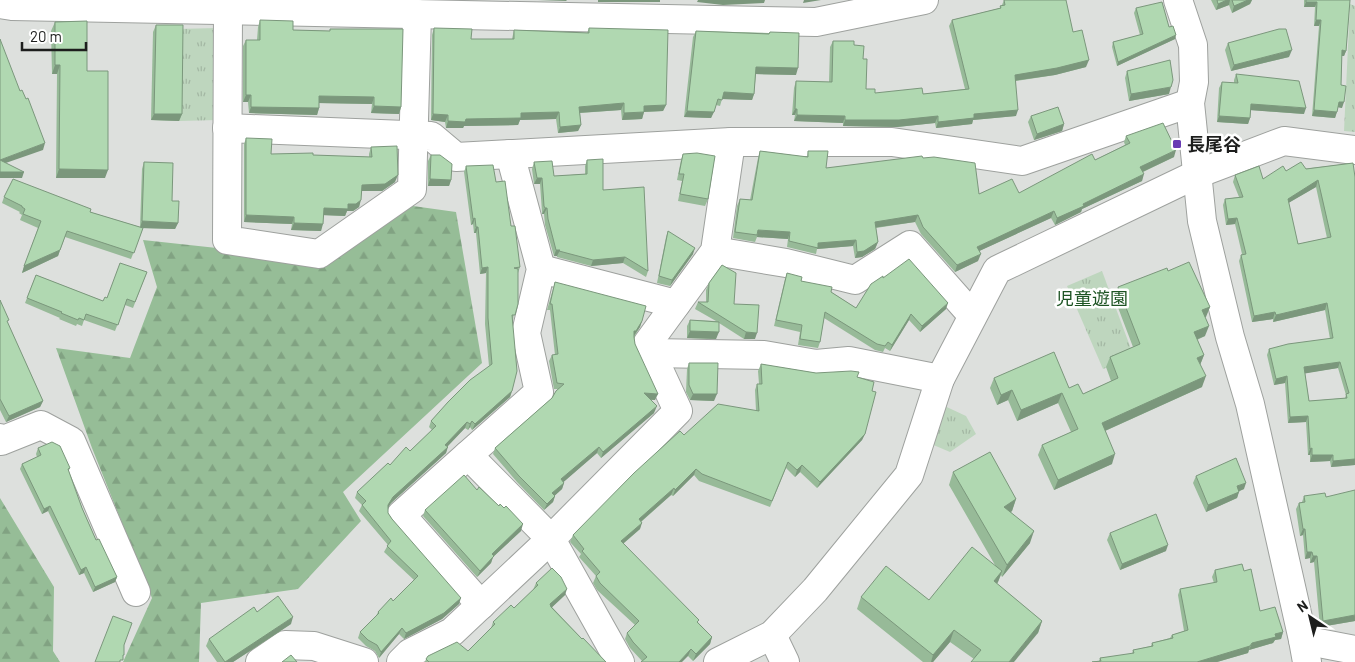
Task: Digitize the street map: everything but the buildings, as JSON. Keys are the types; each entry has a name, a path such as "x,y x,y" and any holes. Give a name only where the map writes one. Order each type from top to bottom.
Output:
{"street":[{"path":"0,4 12,6 64,4 228,10 340,6 417,14 581,9 779,11 816,22 924,0"},
{"path":"1178,0 1193,45 1194,82 1190,103 1202,221 1230,337 1250,404 1305,651 1355,650"},
{"path":"228,10 227,240 319,254 412,189 417,14"},
{"path":"227,128 431,136 456,157 731,142 892,142 1022,161 1190,103"},
{"path":"718,662 772,635 815,590 909,475 940,379 997,270 1196,174 1284,141 1355,150"},
{"path":"401,662 410,653 452,632 482,605 551,540 678,411 647,344 715,251 731,142"},
{"path":"482,605 401,515 539,392 526,333 541,269 510,154"},
{"path":"715,251 786,263 855,280 910,245 972,315"},
{"path":"541,269 676,304"},
{"path":"651,353 764,354 816,364 849,361 940,379"},
{"path":"0,438 1,441 41,425 71,441 136,592"},
{"path":"468,455 551,540 620,662"},
{"path":"772,635 785,662"},
{"path":"260,662 285,645 314,646 352,660"}],"green space":[{"path":"1350,4 1355,6 1355,132 1344,131"},
{"path":"217,28 218,120 179,121 177,29"},
{"path":"413,206 456,212 482,363 343,492 361,521 298,589 201,603 199,662 123,662 152,598 92,448 56,348 130,358 157,287 143,240 326,260"},
{"name":"児童遊園","path":"1102,271 1134,357 1103,369 1067,286"},
{"path":"936,402 966,416 976,434 950,452 924,441"},
{"path":"0,498 54,587 53,651 60,662 0,662"}],"place":[{"name":"長尾谷","path":"1177,144"}]}
